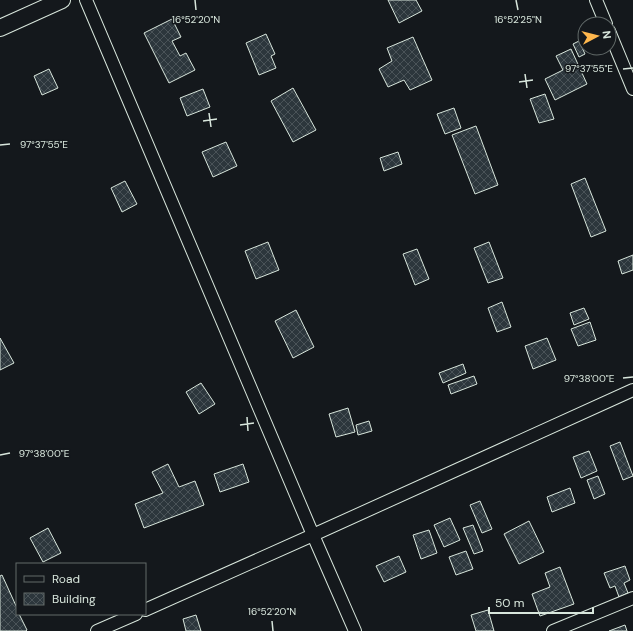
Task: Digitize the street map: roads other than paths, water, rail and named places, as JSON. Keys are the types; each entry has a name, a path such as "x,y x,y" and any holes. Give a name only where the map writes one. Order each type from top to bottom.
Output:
{"street":[{"path":"0,28 62,0"},
{"path":"86,0 313,536 355,631"},
{"path":"596,0 603,16"},
{"path":"617,50 633,89"},
{"path":"146,610 313,536 633,390"},
{"path":"553,631 633,598"},
{"path":"97,631 134,615"}]}
